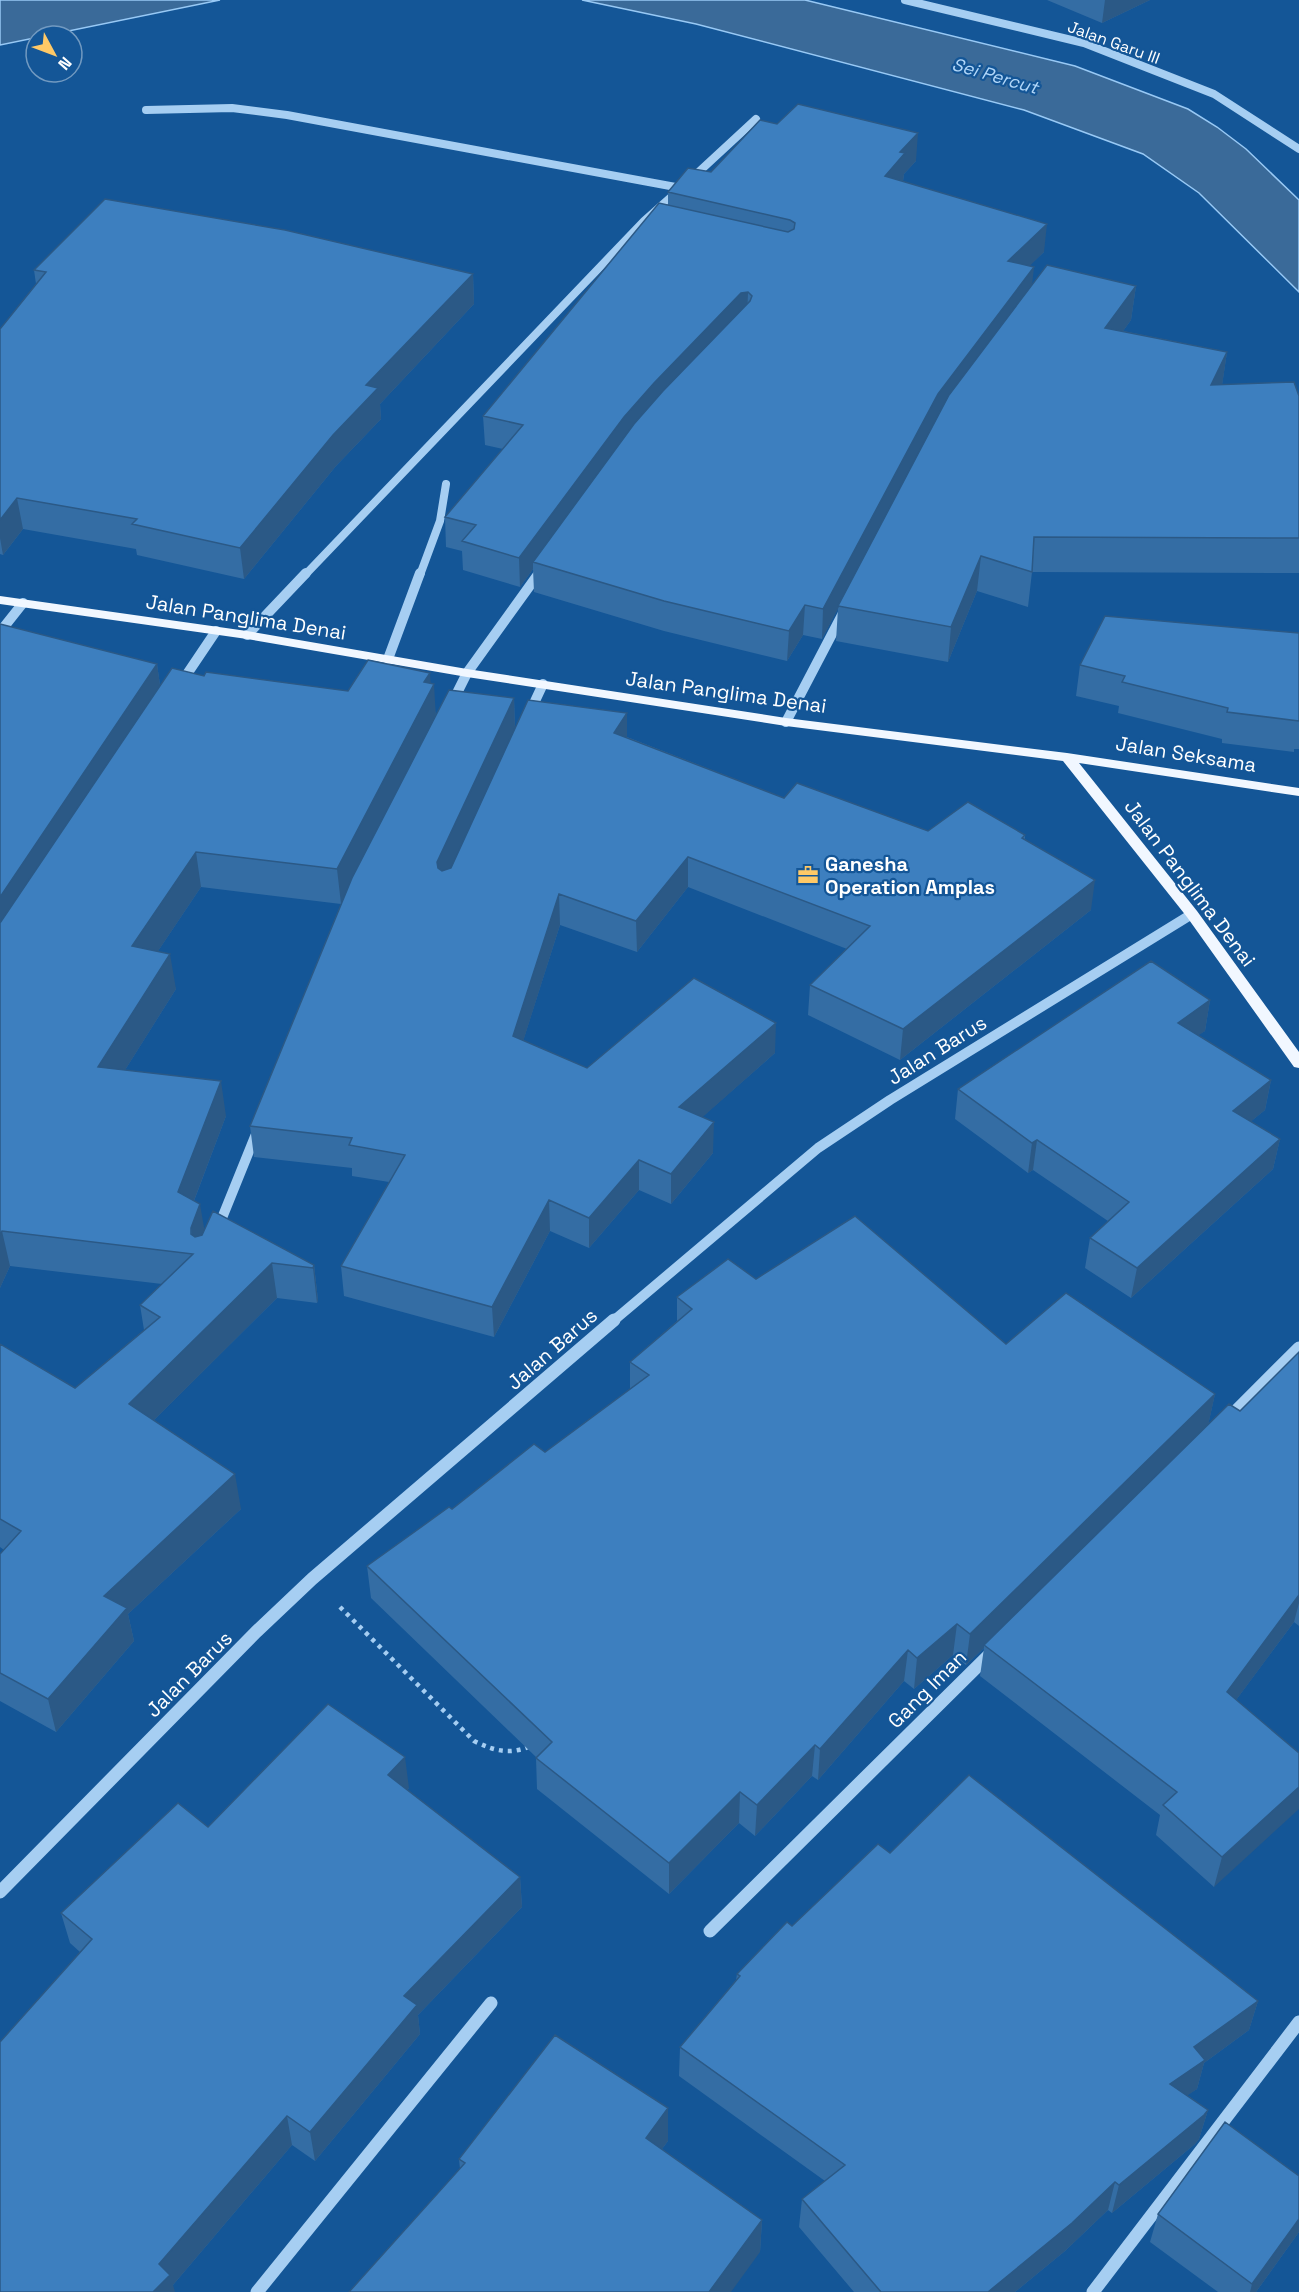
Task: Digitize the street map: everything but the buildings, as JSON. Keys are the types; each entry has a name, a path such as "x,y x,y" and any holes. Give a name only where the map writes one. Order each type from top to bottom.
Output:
{"main road":[{"name":"Jalan Panglima Denai","path":"0,600 247,635 467,673 786,722 1067,757 1192,914 1296,1053"},
{"name":"Jalan Seksama","path":"1067,757 1299,792"}],"street":[{"name":"Jalan Garu III","path":"905,0 1084,43 1214,94 1299,149"},
{"path":"146,110 232,108 287,115 681,188"},
{"path":"247,635 644,221 756,119"},
{"path":"644,221 655,224"},
{"path":"388,659 440,521 446,484"},
{"path":"446,715 467,673 548,561"},
{"path":"0,632 23,603"},
{"path":"786,722 847,606"},
{"path":"177,690 216,631"},
{"path":"524,724 543,684"},
{"name":"Jalan Barus","path":"0,1892 256,1632 312,1579 723,1226 818,1148 900,1094 1192,914"},
{"path":"212,1243 260,1124"},
{"path":"1222,1424 1299,1348"},
{"name":"Gang Iman","path":"710,1931 1000,1644"},
{"path":"257,2292 491,2003"},
{"path":"1094,2292 1299,2022"}],"path":[{"path":"312,1579 474,1741 502,1754 516,1752 539,1740"}],"water":[{"path":"0,0 220,0 84,28 84,24 24,24 24,40 0,45"},
{"name":"Sei Percut","path":"582,0 805,0 1075,66 1188,109 1246,149 1299,200 1299,292 1199,193 1143,154 1024,110 696,24"}],"place":[{"name":"Ganesha Operation Amplas","path":"808,875"}]}
